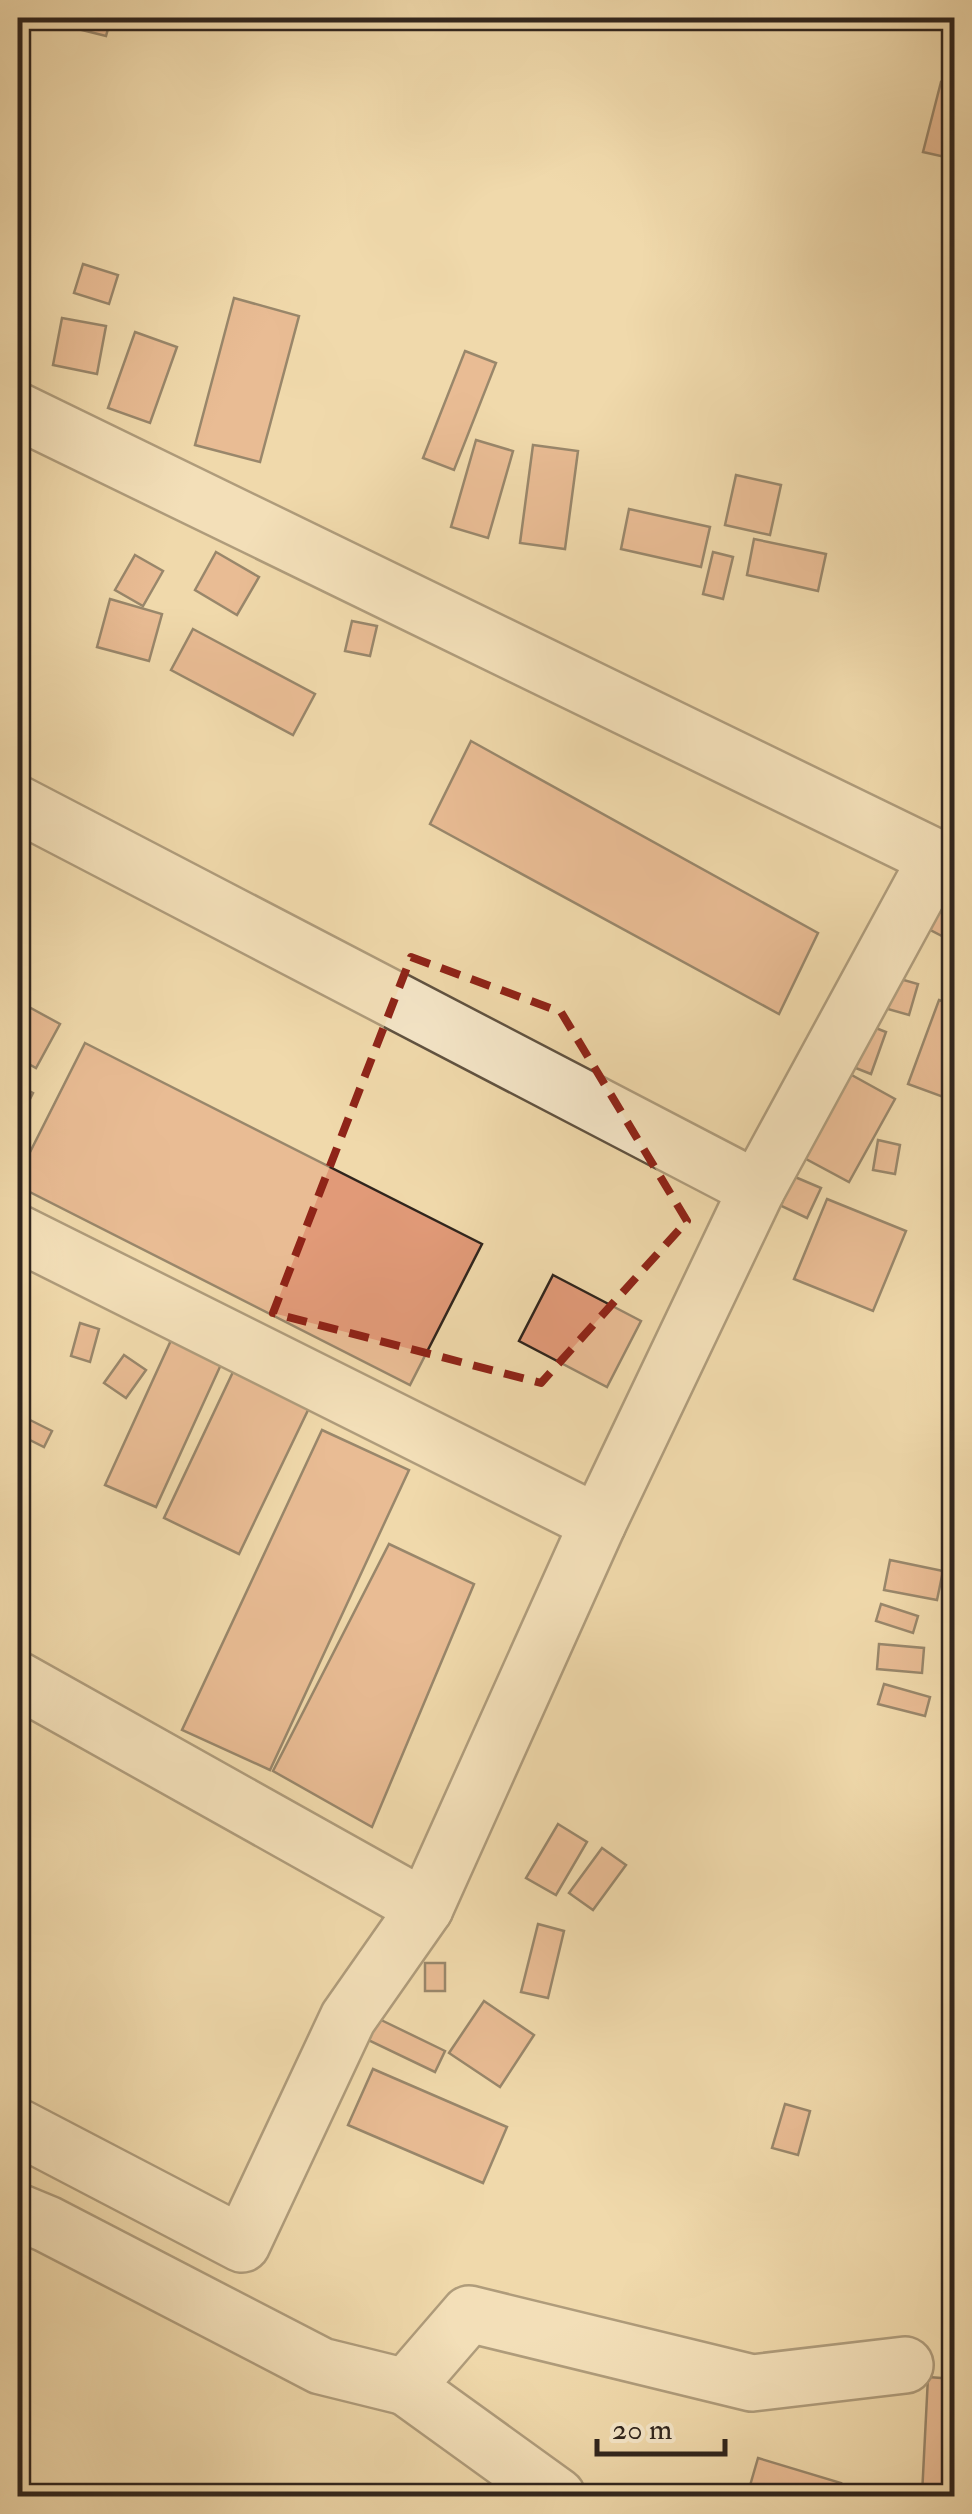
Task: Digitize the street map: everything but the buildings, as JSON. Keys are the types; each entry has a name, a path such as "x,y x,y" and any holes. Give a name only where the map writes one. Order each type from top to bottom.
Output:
{"street":[{"path":"18,411 946,857 757,1190 598,1522 425,1908 348,2018 242,2244 18,2126"},
{"path":"18,804 757,1190"},
{"path":"18,1233 598,1522"},
{"path":"18,1680 425,1908"},
{"path":"18,2212 322,2366 406,2387 557,2496"},
{"path":"406,2387 469,2314 752,2383 905,2366"}],"highlighted area":[{"path":"411,957 561,1012 687,1221 541,1383 273,1313"}]}
